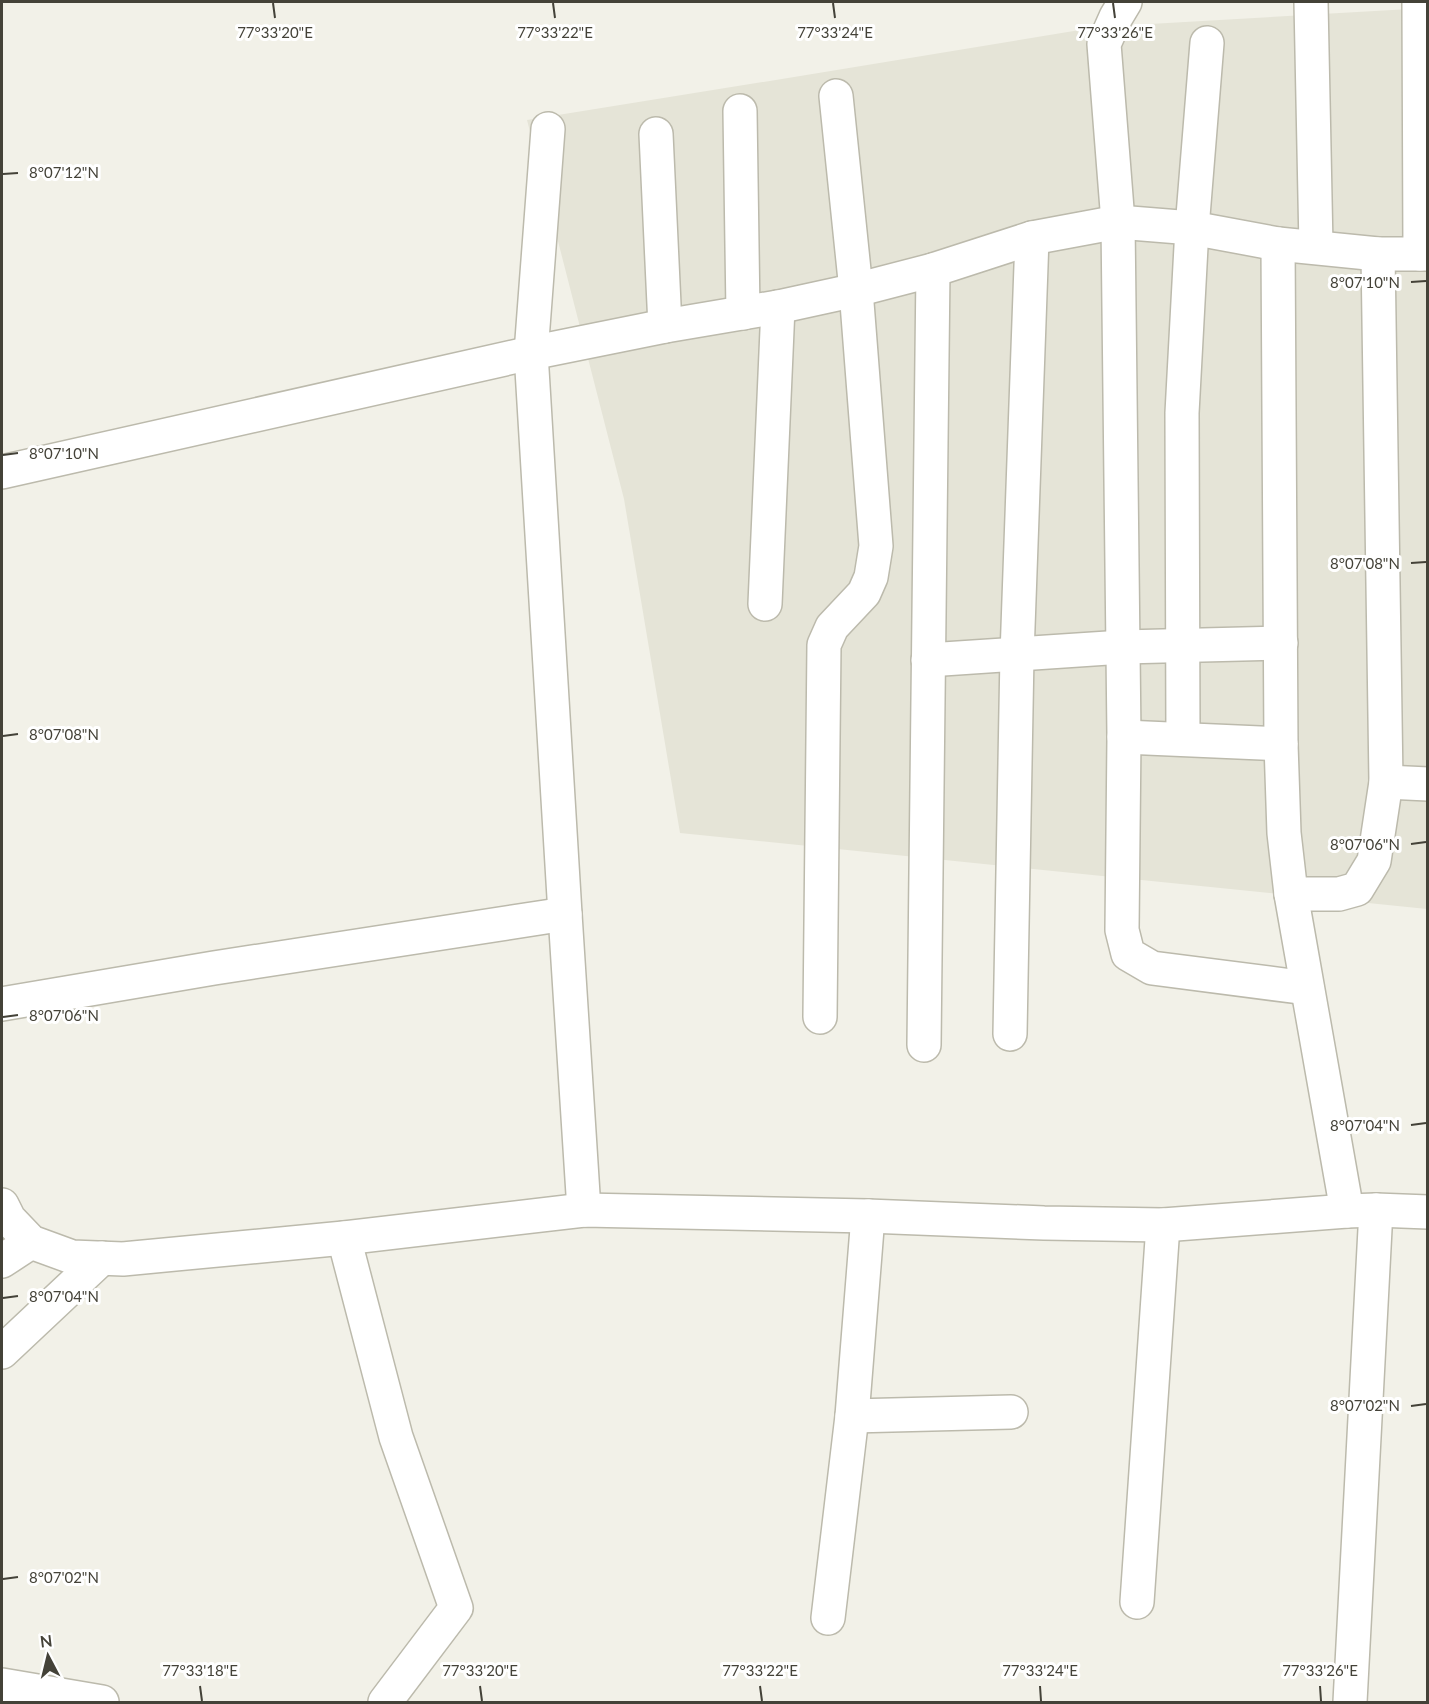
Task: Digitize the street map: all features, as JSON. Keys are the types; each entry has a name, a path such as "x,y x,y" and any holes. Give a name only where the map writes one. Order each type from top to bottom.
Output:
{"street":[{"path":"1125,2 1104,44 1118,222 1124,737 1122,930 1128,954 1152,968 1307,988"},
{"path":"1311,2 1316,247"},
{"path":"2,472 531,353 665,326 778,307 856,290 933,270 1032,238 1118,222 1192,228 1278,244 1378,254 1424,254 1419,2"},
{"path":"1182,739 1182,413 1192,228 1208,43"},
{"path":"820,1017 824,645 832,627 864,592 871,577 876,546 856,290 836,96"},
{"path":"740,111 743,313"},
{"path":"548,129 531,353 584,1210"},
{"path":"656,134 665,326"},
{"path":"1010,1034 1017,655 1032,238"},
{"path":"1278,244 1281,744 1284,833 1291,894 1307,988 1362,1211 1350,1702"},
{"path":"1291,894 1339,894 1357,889 1374,861 1386,782 1378,254"},
{"path":"924,1045 933,270"},
{"path":"765,604 778,307"},
{"path":"928,660 1123,647 1281,644"},
{"path":"1124,737 1281,744"},
{"path":"1386,782 1428,784"},
{"path":"2,1004 214,968 565,914"},
{"path":"2,1205 9,1220 31,1242 72,1257 123,1259 344,1238 584,1210 1163,1225 1362,1211 1428,1212"},
{"path":"828,1618 852,1416 868,1216"},
{"path":"1137,1602 1163,1225"},
{"path":"344,1238 396,1437 456,1608 385,1702"},
{"path":"2,1261 31,1242"},
{"path":"2,1352 102,1258"},
{"path":"852,1416 1011,1412"},
{"path":"2,1684 102,1702"}],"shaded area":[{"path":"1427,8 1427,909 680,833 624,499 527,120 1098,27"}]}
